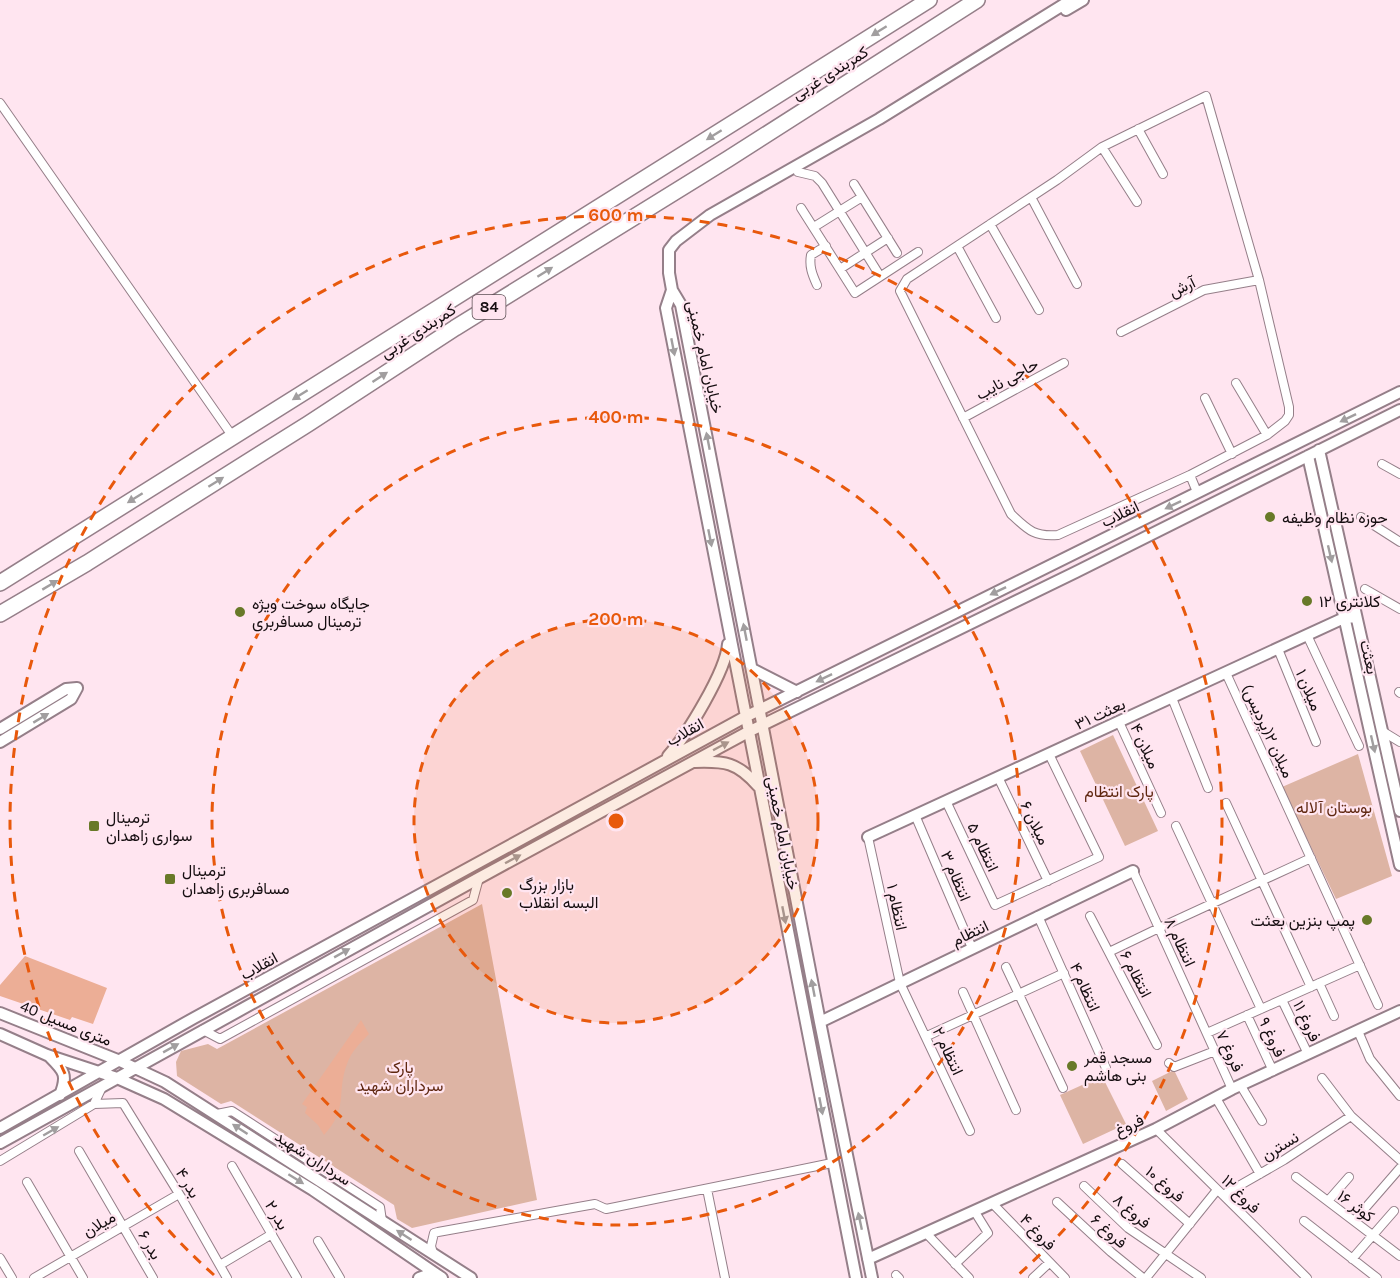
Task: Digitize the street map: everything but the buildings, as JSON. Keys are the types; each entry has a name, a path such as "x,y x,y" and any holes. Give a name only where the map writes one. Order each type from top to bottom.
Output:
{"highway":[{"name":"کمربندی غربی","path":"0,583 929,0"},
{"name":"کمربندی غربی","path":"0,614 87,563 455,328 738,153 977,0"}],"main road":[{"path":"672,290 669,250 676,241 710,215 868,126 1071,0"},
{"path":"688,232 882,124 1083,0"},
{"name":"خیابان امام خمینی","path":"672,290 666,308 856,1278"},
{"name":"خیابان امام خمینی","path":"672,290 681,305 872,1278"},
{"name":"انقلاب","path":"0,1128 203,1013 745,717 1400,392"},
{"name":"انقلاب","path":"0,1143 748,732 1400,410"},
{"name":"بعثت","path":"1319,450 1400,811"},
{"name":"بعثت","path":"1308,456 1400,865"},
{"path":"1069,556 1076,572"},
{"name":"بعثت ۳۱","path":"868,837 1344,618 1356,617"},
{"path":"664,761 687,732 723,664 727,654 729,632"},
{"path":"752,669 797,692"},
{"path":"77,688 71,699 3,734 66,689 77,688"},
{"path":"784,698 790,713"},
{"path":"691,762 718,762 733,765 746,772 759,787"},
{"name":"انتظام","path":"820,1022 1133,871"},
{"name":"فروغ","path":"868,1259 1156,1130 1236,1088 1400,1011"},
{"name":"40 متری مسیل","path":"0,1013 135,1068"},
{"name":"40 متری مسیل","path":"0,1034 47,1055 117,1078"},
{"path":"47,1055 61,1068 65,1077 60,1095"},
{"name":"سرداران شهید","path":"135,1068 165,1082 217,1114 471,1278"},
{"name":"سرداران شهید","path":"117,1078 164,1099 313,1190 436,1276"},
{"path":"835,1178 850,1175"},
{"path":"419,1278 436,1276"}],"street":[{"path":"1206,96 1259,280 1289,415 1267,435 1190,475 1058,535 1041,536 1027,530 1011,514 900,291 907,279 990,225 1102,147 1206,96"},
{"path":"0,103 233,437"},
{"path":"1138,129 1163,174"},
{"path":"1102,147 1137,202"},
{"path":"798,172 815,176 826,188 880,276"},
{"path":"854,184 897,253"},
{"path":"814,227 862,197"},
{"path":"1031,197 1077,284"},
{"path":"801,208 855,293 918,252"},
{"path":"990,225 1039,310"},
{"path":"840,269 888,238"},
{"path":"817,285 809,263 811,255 826,246"},
{"path":"957,246 996,318"},
{"name":"آرش","path":"1121,332 1204,290 1259,280"},
{"name":"حاجی نایب","path":"963,418 1064,363"},
{"path":"1236,383 1267,435"},
{"path":"1205,398 1232,453"},
{"path":"1382,464 1400,474"},
{"path":"1190,475 1197,492"},
{"path":"1361,517 1400,542"},
{"path":"1365,589 1400,609"},
{"path":"1307,635 1359,746"},
{"name":"میلان ۱","path":"1278,649 1316,742"},
{"name":"میلان ۲(پردیس)","path":"1226,673 1378,1005"},
{"path":"1172,698 1208,788"},
{"name":"میلان ۴","path":"1119,722 1161,813"},
{"path":"1382,731 1400,742"},
{"path":"1048,880 1099,857 1049,754"},
{"name":"میلان ۶","path":"998,777 1048,880"},
{"name":"انتظام ۵","path":"946,801 995,905 1048,880"},
{"path":"1226,803 1315,985 1334,1016"},
{"name":"انتظام ۳","path":"915,815 972,948"},
{"path":"1176,826 1261,1009"},
{"name":"انتظام ۱","path":"868,837 900,983"},
{"path":"1109,952 1311,858"},
{"name":"انتظام ۸","path":"1133,871 1202,1023"},
{"path":"203,1030 220,1039 473,900 479,878"},
{"name":"انتظام ۴","path":"1038,916 1106,1068"},
{"name":"انتظام ۶","path":"1090,916 1157,1045"},
{"path":"1207,1033 1360,965"},
{"path":"1006,967 1063,1088"},
{"path":"927,1036 1064,973"},
{"name":"انتظام ۲","path":"900,983 970,1131"},
{"path":"963,992 1016,1110"},
{"name":"فروغ ۱۱","path":"1282,1000 1308,1054"},
{"name":"فروغ ۹","path":"1247,1016 1273,1071"},
{"name":"فروغ ۷","path":"1202,1023 1236,1088 1262,1121"},
{"path":"1358,1031 1370,1059 1400,1096"},
{"path":"1169,1063 1174,1067 1215,1051"},
{"path":"1322,1078 1351,1116 1400,1160"},
{"path":"0,1161 94,1104 102,1087"},
{"path":"1216,1098 1260,1174"},
{"name":"بدر ۴","path":"94,1104 123,1103 227,1278"},
{"name":"نسترن","path":"1220,1192 1260,1174 1351,1116"},
{"name":"فروغ ۱۲","path":"1156,1130 1307,1278"},
{"name":"بدر ۶","path":"79,1151 153,1278"},
{"path":"434,1255 431,1239 434,1233 438,1232 595,1204 606,1209 832,1163"},
{"name":"فروغ ۱۰","path":"1122,1164 1190,1224"},
{"name":"بدر ۲","path":"232,1166 297,1278"},
{"path":"1354,1221 1400,1168"},
{"path":"1328,1201 1349,1177"},
{"name":"کوثر ۱۶","path":"1296,1178 1400,1256"},
{"path":"27,1182 83,1278"},
{"name":"فروغ ۸","path":"1084,1186 1128,1228 1201,1278"},
{"path":"707,1189 725,1278"},
{"path":"1145,1278 1220,1192"},
{"name":"میلان","path":"34,1278 179,1194"},
{"name":"فروغ ۶","path":"1057,1202 1111,1252 1145,1278"},
{"name":"فروغ ۴","path":"993,1204 1065,1278"},
{"path":"1352,1259 1394,1211"},
{"path":"955,1264 988,1233 975,1212"},
{"path":"1304,1221 1377,1278"},
{"path":"926,1233 969,1278"},
{"path":"220,1265 272,1234"},
{"path":"318,1241 340,1278"},
{"path":"0,1258 12,1278"},
{"path":"1033,1278 1049,1263"}],"green space":[{"name":"پارک انتظام","path":"1113,735 1158,831 1125,846 1080,751"},
{"name":"بوستان آلاله","path":"1358,754 1392,876 1336,899 1282,787"},
{"name":"پارک سرداران شهید","path":"482,904 537,1200 412,1228 397,1219 394,1205 231,1101 221,1104 177,1076 176,1062 181,1051 208,1044 217,1049"},
{"path":"1174,1070 1188,1099 1166,1111 1152,1081"},
{"path":"1102,1076 1126,1124 1083,1144 1060,1095"}],"shaded area":[{"path":"25,956 107,988 93,1024 72,1017 70,1020 0,996 0,985"},
{"path":"361,1020 369,1034 349,1060 344,1074 337,1117 324,1135 318,1125 305,1113 307,1107 302,1104"}],"place":[{"name":"حوزه نظام وظیفه","path":"1270,517"},
{"name":"کلانتری ۱۲","path":"1307,601"},
{"name":"جایگاه سوخت ویژه ترمینال مسافربری","path":"240,612"},
{"name":"ترمینال سواری زاهدان","path":"94,826"},
{"name":"ترمینال مسافربری زاهدان","path":"170,879"},
{"name":"بازار بزرگ البسه انقلاب","path":"507,893"},
{"name":"پمپ بنزین بعثت","path":"1367,920"},
{"name":"مسجد قمر بنی هاشم","path":"1072,1066"}]}
